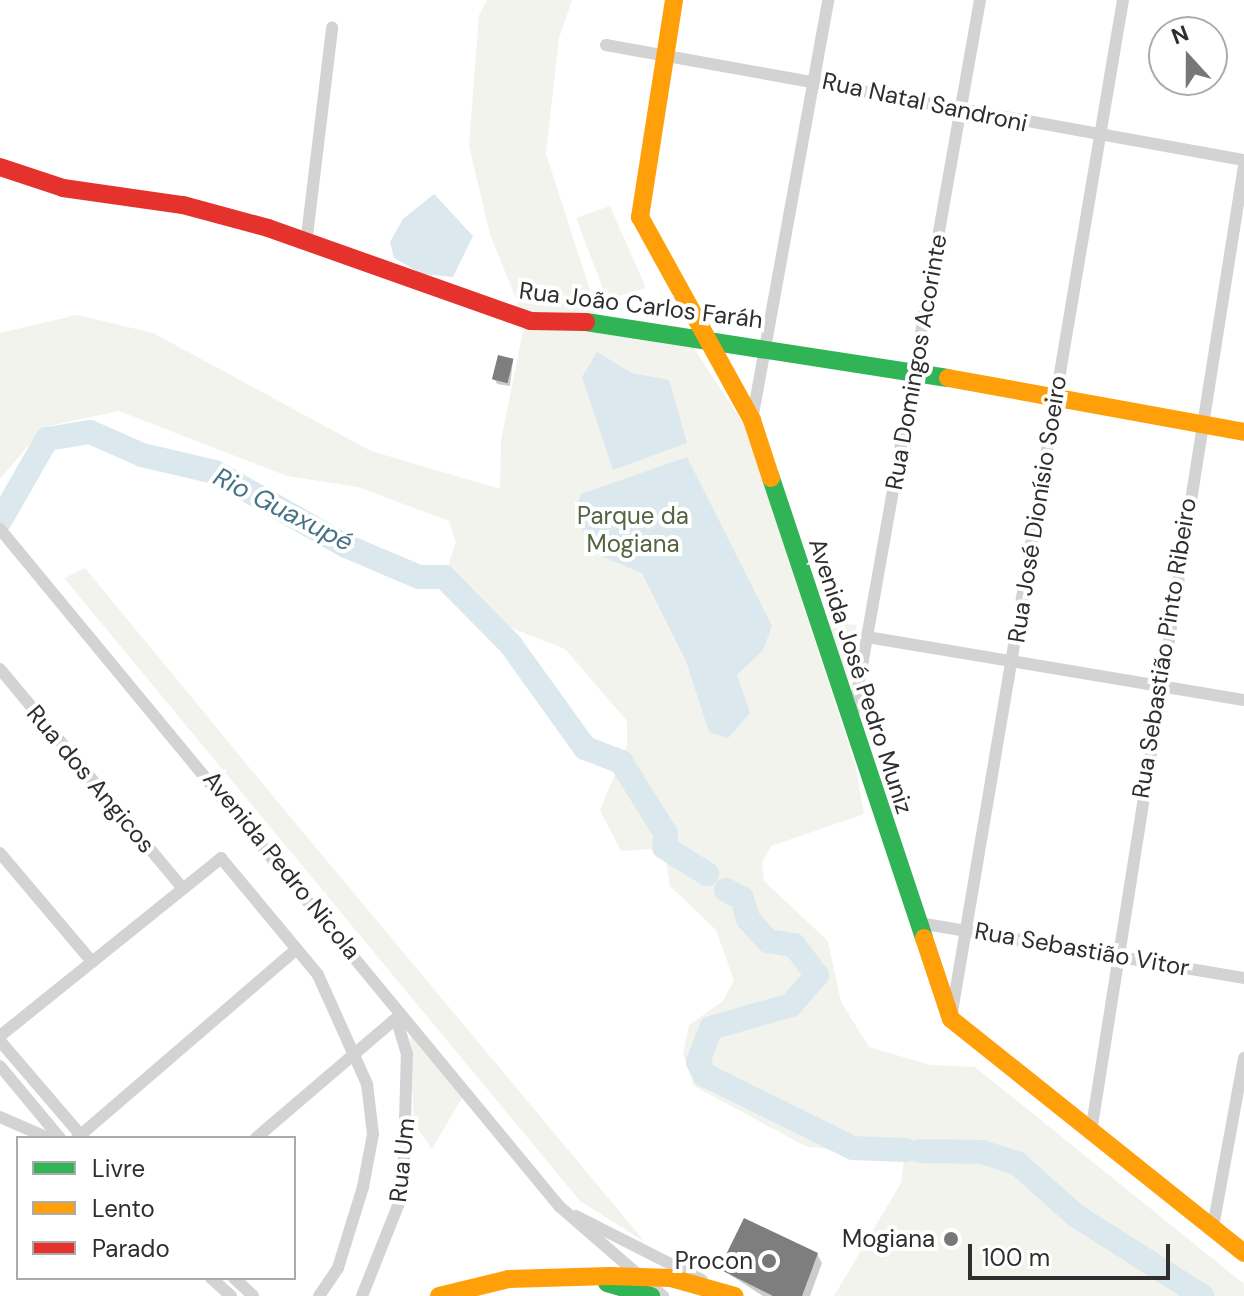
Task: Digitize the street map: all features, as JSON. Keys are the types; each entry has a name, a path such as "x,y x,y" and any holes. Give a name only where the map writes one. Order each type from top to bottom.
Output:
{"street":[{"name":"Avenida José Pedro Muniz","path":"674,0 640,217 752,420 951,1019"},
{"path":"752,420 828,0"},
{"name":"Rua Domingos Acorinte","path":"851,723 980,0"},
{"name":"Rua José Dionísio Soeiro","path":"951,1019 1123,0"},
{"path":"306,244 332,28"},
{"name":"Rua Natal Sandroni","path":"606,45 814,79 960,111 1244,163"},
{"name":"Rua Sebastião Pinto Ribeiro","path":"1091,1132 1120,957 1156,686 1244,163"},
{"name":"Rua João Carlos Faráh","path":"0,167 63,188 183,205 530,321 705,336 765,345 1244,432"},
{"name":"Avenida Pedro Nicola","path":"0,529 399,1016 612,1268"},
{"path":"867,637 1244,700"},
{"name":"Rua dos Angicos","path":"0,669 183,889"},
{"path":"0,853 92,962"},
{"path":"79,1136 0,1039 221,858 297,949 360,1054 373,1134 343,1255 319,1296"},
{"name":"Rua Sebastião Vitor","path":"919,923 964,928 1244,978"},
{"path":"81,1136 297,949"},
{"path":"258,1136 360,1054 399,1016"},
{"name":"Rua Um","path":"362,1296 403,1193 407,1066 399,1016"},
{"path":"951,1019 1244,1253"},
{"path":"1213,1227 1244,1058"},
{"path":"0,1066 58,1136"},
{"path":"0,1117 43,1136"},
{"name":"Avenida Pedro Nicola","path":"559,1206 732,1295"},
{"path":"439,1296 509,1279 585,1277 612,1268 732,1295"},
{"path":"645,1276 663,1296"},
{"path":"585,1277 651,1296"},
{"path":"213,1280 231,1296"},
{"path":"236,1280 253,1296"}],"green space":[{"name":"Parque da Mogiana","path":"487,0 572,0 559,38 546,154 602,327 692,345 746,428 856,768 864,814 771,846 762,863 764,881 828,941 841,1002 869,1047 930,1065 975,1067 1244,1284 1244,1296 834,1296 901,1183 904,1160 805,1146 694,1086 683,1054 689,1025 723,1001 734,980 716,930 670,886 664,848 621,851 600,810 627,746 627,721 565,649 506,626 444,577 456,542 449,521 358,487 287,476 119,411 44,427 0,479 0,333 77,315 153,333 371,451 500,489 501,440 525,321 490,234 469,146 479,15"},
{"path":"610,206 646,288 607,299 576,218"},
{"path":"85,568 645,1242 580,1201 64,578"},
{"path":"827,622 857,625 847,693"},
{"path":"410,1033 463,1096 432,1149 414,1124"}],"shaded area":[{"path":"434,194 473,236 453,277 422,274 394,258 390,242 403,219"},
{"path":"597,352 632,373 669,380 687,443 613,470 582,377"},
{"path":"687,457 772,626 763,650 737,675 750,713 728,738 709,732 686,661 642,573 591,552 576,510 581,494"}],"building":[{"path":"498,355 514,359 507,383 492,379"},
{"name":"Procon","path":"744,1218 818,1253 802,1296 773,1296 719,1269"}],"waterway":[{"name":"Rio Guaxupé","path":"0,521 47,439 90,432 142,455 215,472 346,546 419,577 444,577 511,645 585,748 621,762 666,834 664,847 707,874"},
{"name":"Rio Guaxupé","path":"726,890 742,898 748,919 768,941 794,945 817,975 791,1005 711,1028 698,1062 705,1075 853,1148 906,1150"},
{"name":"Rio Guaxupé","path":"920,1151 982,1152 1018,1164 1075,1215 1202,1296"}],"traffic: fast":[{"path":"586,322 948,378"},
{"path":"771,478 924,938"},
{"path":"607,1283 651,1296"}],"traffic: slow":[{"path":"674,0 640,217 752,420 771,478"},
{"path":"948,378 1244,432"},
{"path":"924,938 951,1019 1244,1253"},
{"path":"439,1296 509,1279 610,1276 671,1278 735,1296"}],"traffic: jam":[{"path":"0,167 63,188 183,205 268,228 530,321 586,322"}],"place":[{"name":"Mogiana","path":"951,1239"},
{"name":"Procon","path":"769,1261"}]}
